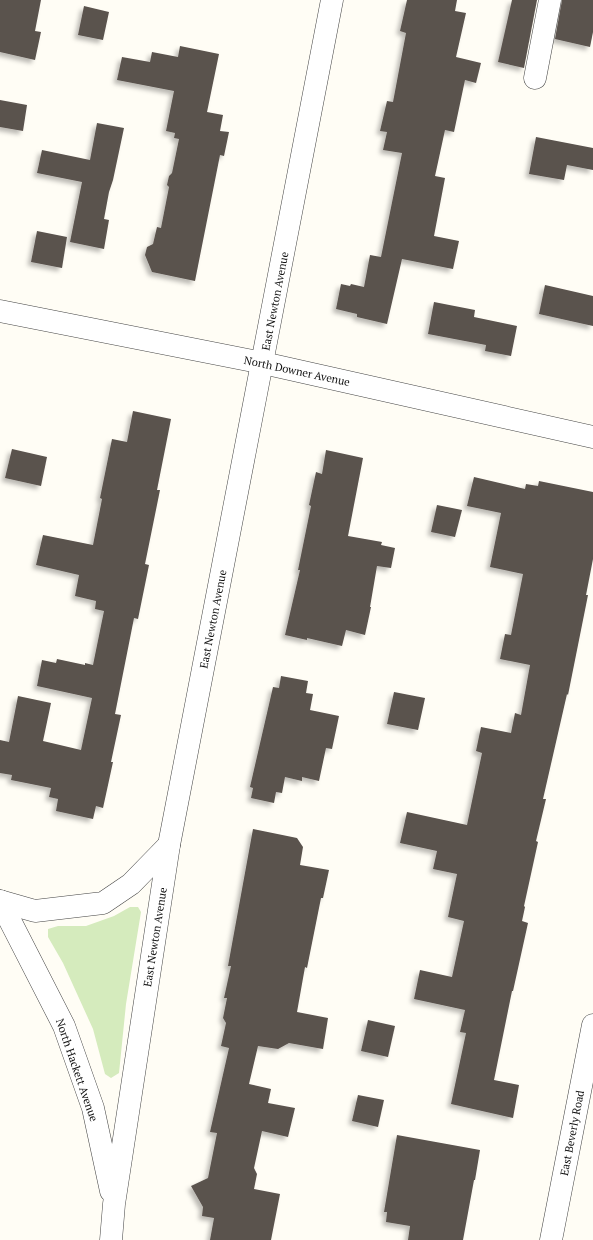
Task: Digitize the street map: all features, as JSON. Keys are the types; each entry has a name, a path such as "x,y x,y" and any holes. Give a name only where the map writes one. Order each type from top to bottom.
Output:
{"street":[{"name":"East Newton Avenue","path":"111,1240 114,1204 169,845 332,0"},
{"path":"535,78 550,0"},
{"name":"North Downer Avenue","path":"0,312 263,363 593,437"},
{"name":"North Hackett Avenue","path":"0,901 35,911 103,903 131,884 169,845"},
{"name":"North Hackett Avenue","path":"0,901 64,1026 93,1108 114,1204"},
{"name":"East Beverly Road","path":"551,1240 593,1025"}],"green space":[{"path":"130,907 138,907 141,912 126,1004 119,1073 111,1078 105,1074 93,1029 63,963 48,937 48,929 58,926 86,926 114,916"}],"building":[{"path":"0,0 41,0 35,31 41,32 35,60 0,52"},
{"path":"407,0 457,0 455,11 466,13 456,57 481,63 476,83 465,80 454,132 445,130 435,176 445,178 434,236 459,241 453,269 402,259 387,324 357,317 357,314 336,309 341,284 350,286 351,284 364,287 370,255 381,257 402,153 383,150 387,132 380,131 387,101 393,102 406,33 400,31"},
{"path":"512,0 537,0 524,68 498,62"},
{"path":"562,0 593,0 593,32 590,47 555,39"},
{"path":"84,6 109,12 103,40 78,35"},
{"path":"180,46 219,54 207,112 223,115 220,131 229,132 224,156 220,155 195,281 152,272 145,255 147,247 153,244 157,227 161,228 169,187 167,185 169,176 172,173 179,139 174,138 175,133 166,131 174,91 117,80 122,57 150,62 152,52 178,57"},
{"path":"0,100 27,105 23,131 0,127"},
{"path":"97,123 124,128 104,219 109,220 104,249 70,242 82,182 37,173 42,150 90,160"},
{"path":"536,137 593,148 593,170 567,165 564,180 529,174"},
{"path":"37,231 67,237 62,268 31,262"},
{"path":"545,285 593,296 593,326 539,314"},
{"path":"434,302 475,310 474,317 517,326 511,356 485,351 486,345 428,334"},
{"path":"133,411 171,419 157,490 160,490 145,564 149,565 138,619 134,618 115,714 121,715 111,762 113,762 103,808 96,806 93,819 56,811 58,799 49,797 51,788 11,780 12,775 0,773 0,740 9,742 18,696 51,703 43,741 81,750 92,698 37,686 42,660 56,663 57,659 85,665 85,663 93,665 104,611 95,609 96,601 75,596 79,575 36,565 43,535 93,545 102,499 100,498 112,439 127,442"},
{"path":"12,449 47,457 41,486 5,478"},
{"path":"326,450 363,458 348,536 382,542 381,545 395,548 391,568 377,566 365,635 346,630 342,646 307,638 307,640 285,635 300,570 298,570 311,506 309,505 316,472 322,474"},
{"path":"474,477 525,489 526,484 538,486 539,481 593,492 593,559 586,595 588,595 568,695 567,694 543,799 546,799 536,841 538,842 522,921 528,923 512,991 494,1080 519,1085 513,1118 451,1104 466,1033 460,1032 465,1010 414,999 420,970 452,977 464,921 448,917 457,874 433,869 437,851 400,843 407,812 467,825 482,753 476,751 481,727 511,733 515,713 521,715 530,665 500,659 505,634 511,635 523,574 490,567 501,513 467,506"},
{"path":"437,505 462,510 455,537 431,532"},
{"path":"281,676 308,681 306,693 313,694 310,710 339,716 332,749 326,748 319,781 302,777 302,781 285,777 282,793 276,792 274,803 251,798 253,788 250,787 273,687 279,688"},
{"path":"394,692 425,698 418,730 387,724"},
{"path":"253,829 297,838 303,847 300,865 329,870 323,898 321,898 307,968 305,967 297,1012 328,1018 323,1049 289,1043 278,1049 258,1046 249,1084 271,1089 268,1103 295,1108 288,1137 262,1131 254,1168 257,1174 254,1189 280,1194 271,1240 210,1240 214,1218 202,1216 203,1207 191,1186 208,1178 217,1133 210,1132 229,1048 221,1046 226,1023 223,1018 227,998 224,998 231,966 228,966"},
{"path":"368,1020 395,1026 388,1057 361,1051"},
{"path":"358,1095 384,1100 378,1127 352,1121"},
{"path":"397,1135 480,1150 463,1240 408,1240 410,1226 386,1222 387,1212 384,1212"}]}
